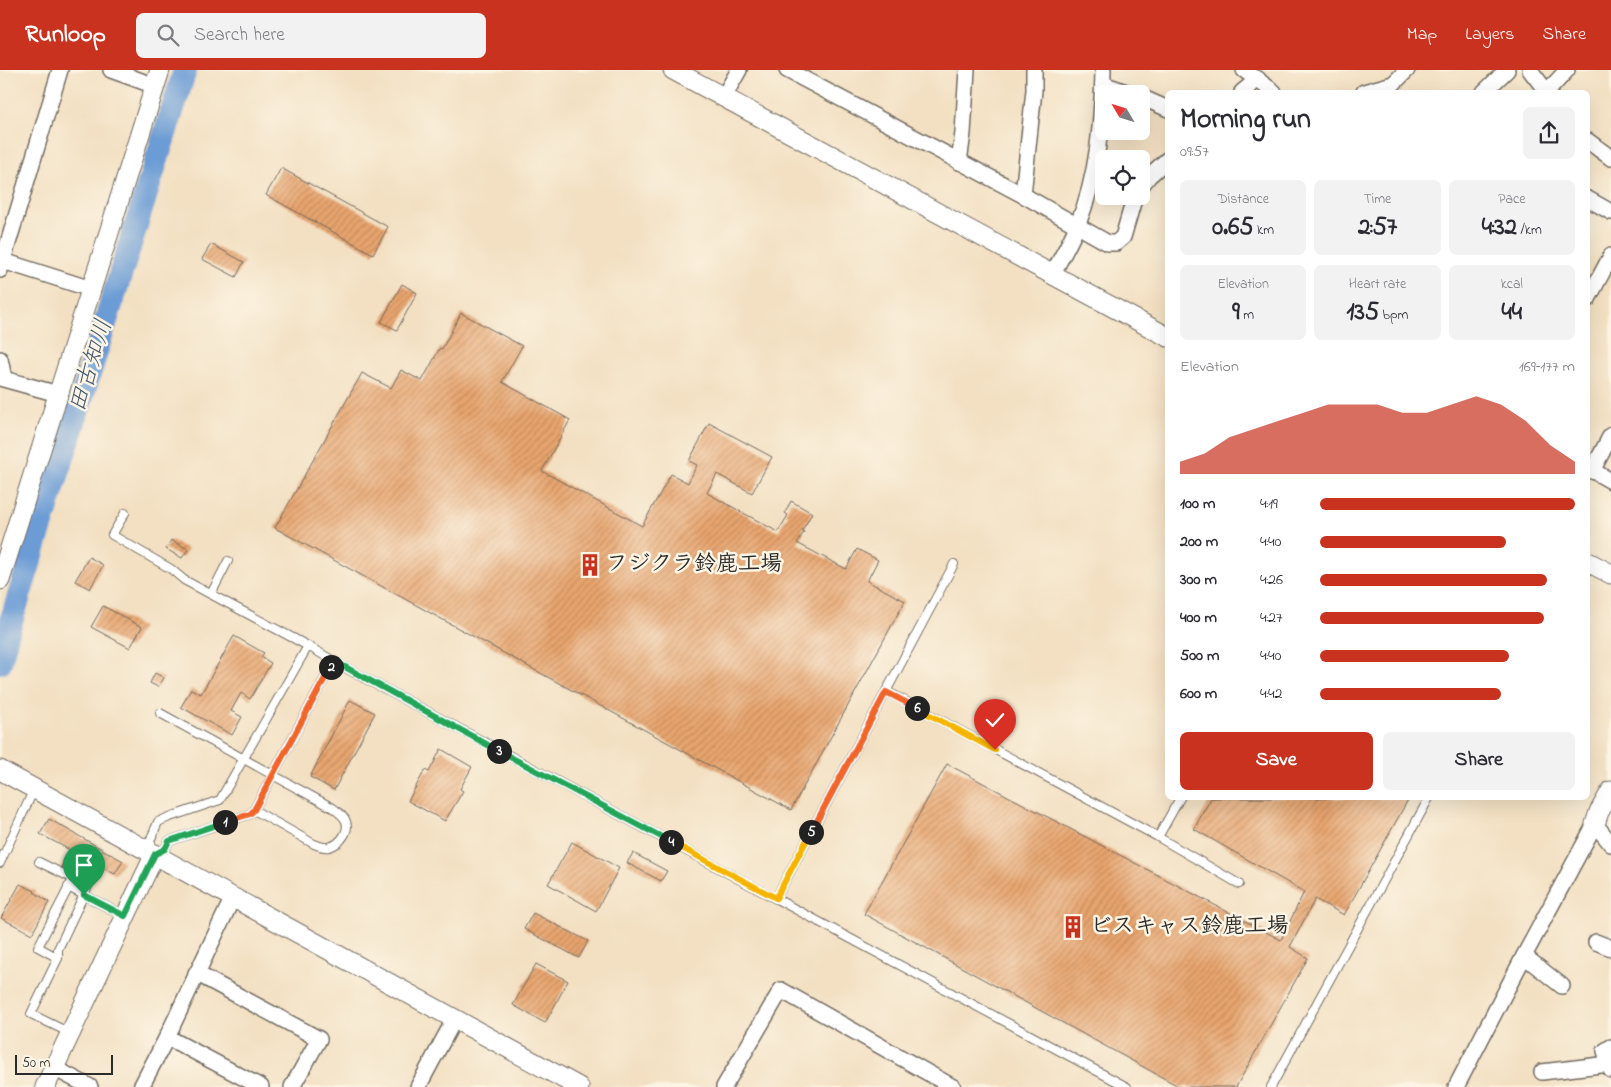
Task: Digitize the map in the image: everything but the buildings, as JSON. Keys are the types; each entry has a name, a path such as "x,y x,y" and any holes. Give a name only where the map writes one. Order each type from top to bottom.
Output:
{"street":[{"path":"60,70 1,263 91,289"},
{"path":"0,580 157,78 111,70"},
{"path":"673,70 1165,334"},
{"path":"723,98 739,70"},
{"path":"959,162 967,70"},
{"path":"1023,196 1034,90 1034,70"},
{"path":"1244,70 1272,90"},
{"path":"1381,90 1398,88 1407,70"},
{"path":"1486,90 1507,70"},
{"path":"1530,70 1545,90"},
{"path":"1549,90 1567,70"},
{"path":"790,71 1108,243 1116,243 1123,237 1132,205"},
{"path":"1052,275 1078,226 1088,198 1099,145 1103,77 1117,85"},
{"path":"1244,90 1258,79"},
{"path":"1150,101 1165,108"},
{"path":"1590,142 1611,158"},
{"path":"1150,175 1165,162"},
{"path":"1590,200 1611,212"},
{"path":"1590,295 1611,256"},
{"path":"0,359 2,378 58,394"},
{"path":"1611,435 1590,469 1611,481"},
{"path":"1590,563 1611,574"},
{"path":"0,770 580,1087"},
{"path":"1456,1087 1524,956 1596,824 1599,812 1611,791"},
{"path":"1596,824 1611,844"},
{"path":"45,1087 155,854"},
{"path":"141,1087 167,1037 233,897"},
{"path":"1596,942 1611,948"},
{"path":"1524,956 1562,986"},
{"path":"196,973 319,1039 292,1087"},
{"path":"724,1087 781,990 953,1087"},
{"path":"418,1087 455,1018"},
{"path":"167,1037 261,1087"},
{"path":"1542,1072 1610,1067 1605,1051 1611,1047"},
{"path":"54,1068 90,1087"}],"lane":[{"path":"124,513 112,535 171,569 184,580 1127,1087"},
{"path":"211,594 228,561"},
{"path":"776,898 954,564"},
{"path":"308,646 220,800 158,822 150,841 155,854 165,849 169,841 250,814 254,810 334,661"},
{"path":"886,692 1158,837 1239,884"},
{"path":"160,713 333,808 346,820 347,827 344,837 338,843 322,847 254,810"},
{"path":"0,863 34,789"},
{"path":"1158,837 1179,800"},
{"path":"1271,1087 1428,800"},
{"path":"39,862 88,886 58,949 58,958 31,1014 70,1033"},
{"path":"58,958 38,947 73,878"},
{"path":"68,887 125,916"}],"waterway":[{"name":"田古知川","path":"0,662 7,634 185,70"}],"place":[{"name":"フジクラ鈴鹿工場","path":"590,565"},
{"name":"ビスキャス鈴鹿工場","path":"1073,927"}],"route":[{"path":"84,895 125,916 155,854 165,849 169,841 250,814 274,775 334,661 776,898 886,692 995,750"}]}
